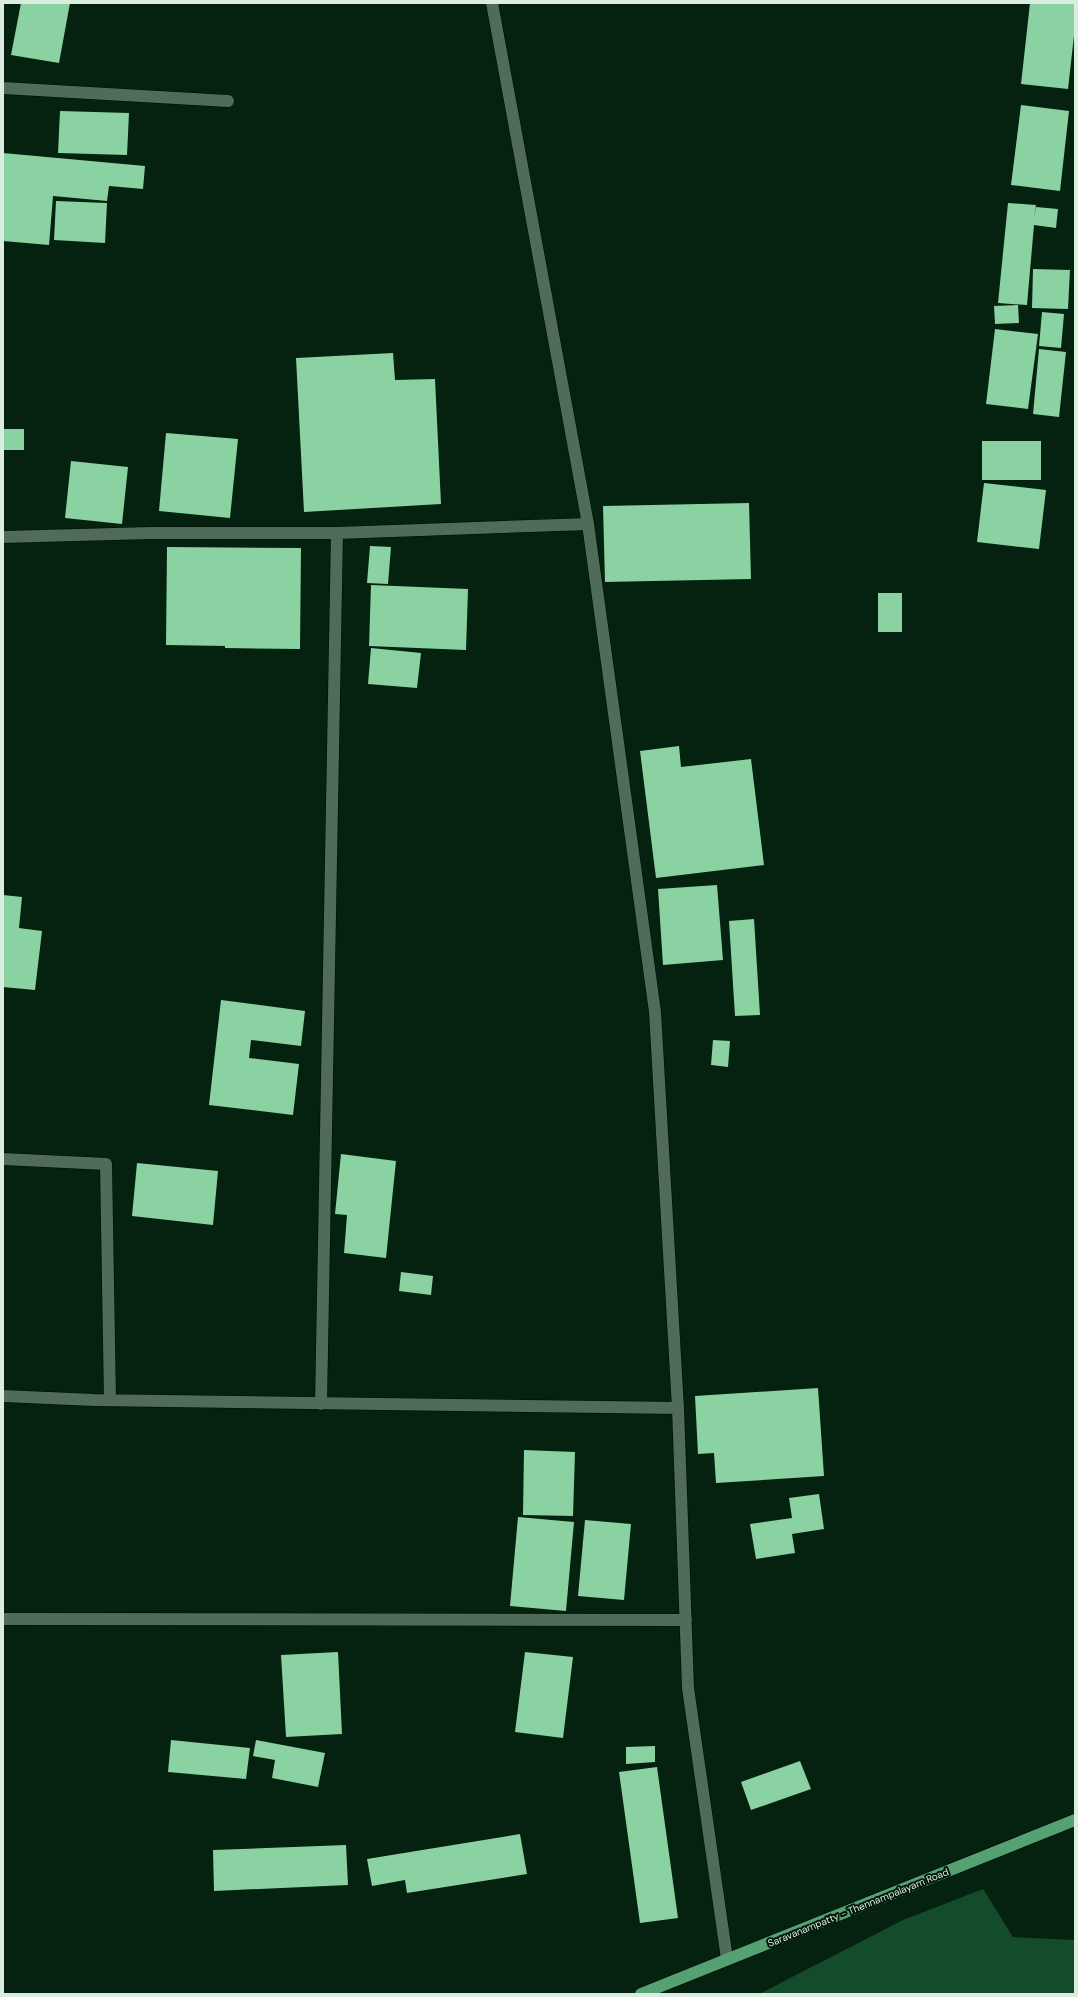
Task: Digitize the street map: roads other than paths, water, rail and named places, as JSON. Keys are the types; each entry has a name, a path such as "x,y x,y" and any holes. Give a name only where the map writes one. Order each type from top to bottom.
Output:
{"main road":[{"name":"Saravanampatty - Thennampalayam Road","path":"641,1994 1075,1820"}],"street":[{"path":"492,3 588,524 655,1012 678,1408 688,1688 727,1960"},
{"path":"3,88 228,101"},
{"path":"3,537 151,533 337,533 588,524"},
{"path":"321,1404 337,533"},
{"path":"3,1159 106,1164 110,1400"},
{"path":"3,1396 110,1400 321,1404 678,1408"},
{"path":"3,1619 686,1620"}]}
